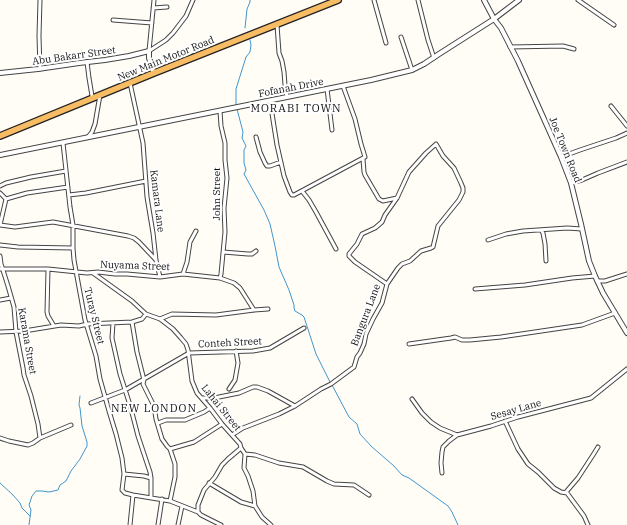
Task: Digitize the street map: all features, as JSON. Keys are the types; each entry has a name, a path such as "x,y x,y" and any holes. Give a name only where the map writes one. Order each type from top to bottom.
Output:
{"highway":[{"name":"New Main Motor Road","path":"0,132 332,0"},
{"name":"New Main Motor Road","path":"0,136 338,0"}],"street":[{"path":"40,0 40,69"},
{"path":"153,71 149,58 149,51 154,0"},
{"path":"149,51 166,40 173,33 186,16 193,0"},
{"path":"374,0 386,43"},
{"path":"418,0 434,58"},
{"name":"Joe Town Road","path":"484,0 518,61 562,158 571,184 589,261 602,293 627,333"},
{"name":"Fofanah Drive","path":"0,155 343,86 412,70 434,58 494,19 519,0"},
{"path":"578,0 614,25"},
{"path":"153,8 167,7"},
{"path":"113,20 152,23"},
{"path":"277,25 279,53 283,67 287,97"},
{"path":"401,37 412,70"},
{"path":"510,47 563,46 574,48"},
{"name":"Abu Bakarr Street","path":"0,73 40,69 129,56 149,51"},
{"path":"87,62 92,96"},
{"name":"Kamara Lane","path":"130,83 140,127 156,260 160,277"},
{"path":"343,86 356,119 365,157 363,159 365,175 379,199 383,201 397,198"},
{"path":"326,89 332,130"},
{"path":"88,137 95,124 100,95"},
{"path":"270,101 284,176 292,195 363,159"},
{"path":"611,106 627,126"},
{"name":"John Street","path":"220,111 221,126 225,143 227,178 224,208 225,232 220,278"},
{"path":"562,158 627,133"},
{"path":"256,137 264,163 267,166 281,162"},
{"name":"Turay Street","path":"63,143 71,220 73,225 73,248 80,294 108,411 122,458 124,474 122,490 125,493 133,495"},
{"name":"Bangura Lane","path":"232,435 243,428 295,406 354,368 357,357 364,344 368,329 382,303 387,284 402,264 410,261 421,251 433,247 438,226 459,200 463,192 463,188 454,168 443,156 436,144 409,172 397,198"},
{"path":"571,184 627,162"},
{"path":"0,186 6,183 31,177 66,171"},
{"path":"68,195 86,193 146,181"},
{"path":"6,199 27,193 68,187"},
{"path":"302,191 309,200 336,249"},
{"path":"0,193 6,199"},
{"path":"387,284 354,262 349,254 357,244 362,234 380,225 397,198"},
{"path":"6,199 0,225 15,227 53,222 128,236 134,238 145,247 156,260"},
{"path":"488,240 506,234 567,228 582,229"},
{"path":"541,230 545,244 546,261"},
{"path":"184,274 188,262 190,242 196,231"},
{"path":"0,245 18,247 73,248"},
{"path":"223,252 252,254 256,251"},
{"name":"Karama Street","path":"0,256 1,269 11,298 24,375 31,396 40,438"},
{"name":"Nuyama Street","path":"1,269 48,269 160,277 184,274 220,278 234,282 240,288 254,310"},
{"path":"48,269 47,314 54,326"},
{"name":"Lahai Street","path":"93,273 140,307 146,314 160,319 173,329 181,338 186,344 189,353 192,381 197,393 240,444 241,448"},
{"path":"597,281 605,281 627,275"},
{"path":"475,289 525,285 595,276"},
{"path":"0,300 11,298"},
{"path":"160,319 172,314 216,315 268,309"},
{"path":"409,344 455,337 462,340 494,338 582,325 615,313"},
{"path":"0,332 16,332 61,325 79,326 87,324 132,322 142,319 146,314"},
{"path":"132,322 144,380 143,384 154,406 162,439 170,448 175,464 170,501"},
{"path":"113,323 112,338 120,374 151,478 151,498"},
{"name":"Conteh Street","path":"91,403 125,390 189,353 253,351 270,348 304,328"},
{"path":"229,389 235,380 238,363 236,351"},
{"name":"Sesay Lane","path":"457,435 591,398 627,369"},
{"path":"202,398 214,398 239,393 253,387 257,387 268,391 295,406"},
{"path":"412,400 422,413 432,422 440,428 457,435"},
{"path":"158,423 166,420 185,420 210,408"},
{"path":"505,422 518,449 528,464 554,488 561,492 566,492 584,516 588,525"},
{"path":"170,448 194,442 222,424"},
{"path":"0,438 28,445 40,438 71,425"},
{"path":"442,472 441,464 443,447 449,440 457,435"},
{"path":"566,492 578,478 598,447"},
{"path":"198,512 198,505 204,490 215,477 222,465 241,448 245,454 244,468 254,492 253,498 256,509 270,525"},
{"path":"245,454 279,464 303,467 334,484 354,485 369,495"},
{"path":"124,474 151,478"},
{"path":"209,483 242,502 255,506"},
{"path":"130,525 133,495 170,501 198,512 220,525"},
{"path":"158,525 162,499"},
{"path":"178,525 182,506"}],"waterway":[{"path":"245,28 247,9 250,0"},
{"path":"236,106 236,89 246,57 250,52 250,40"},
{"path":"237,109 243,132 242,138 246,146 244,150 244,163 246,170 244,174 270,224 279,267 289,290 295,311 304,317 316,354 330,382"},
{"path":"332,385 349,417 357,424 360,434 402,475 409,478 448,506 458,525"},
{"path":"29,525 31,510 29,505 32,496 36,491 49,492 58,490 60,485 66,481 87,446 79,405 80,396"},
{"path":"0,483 13,495 30,516"}],"district":[{"name":"MORABI TOWN","path":"296,109"},
{"name":"NEW LONDON","path":"154,409"}]}
